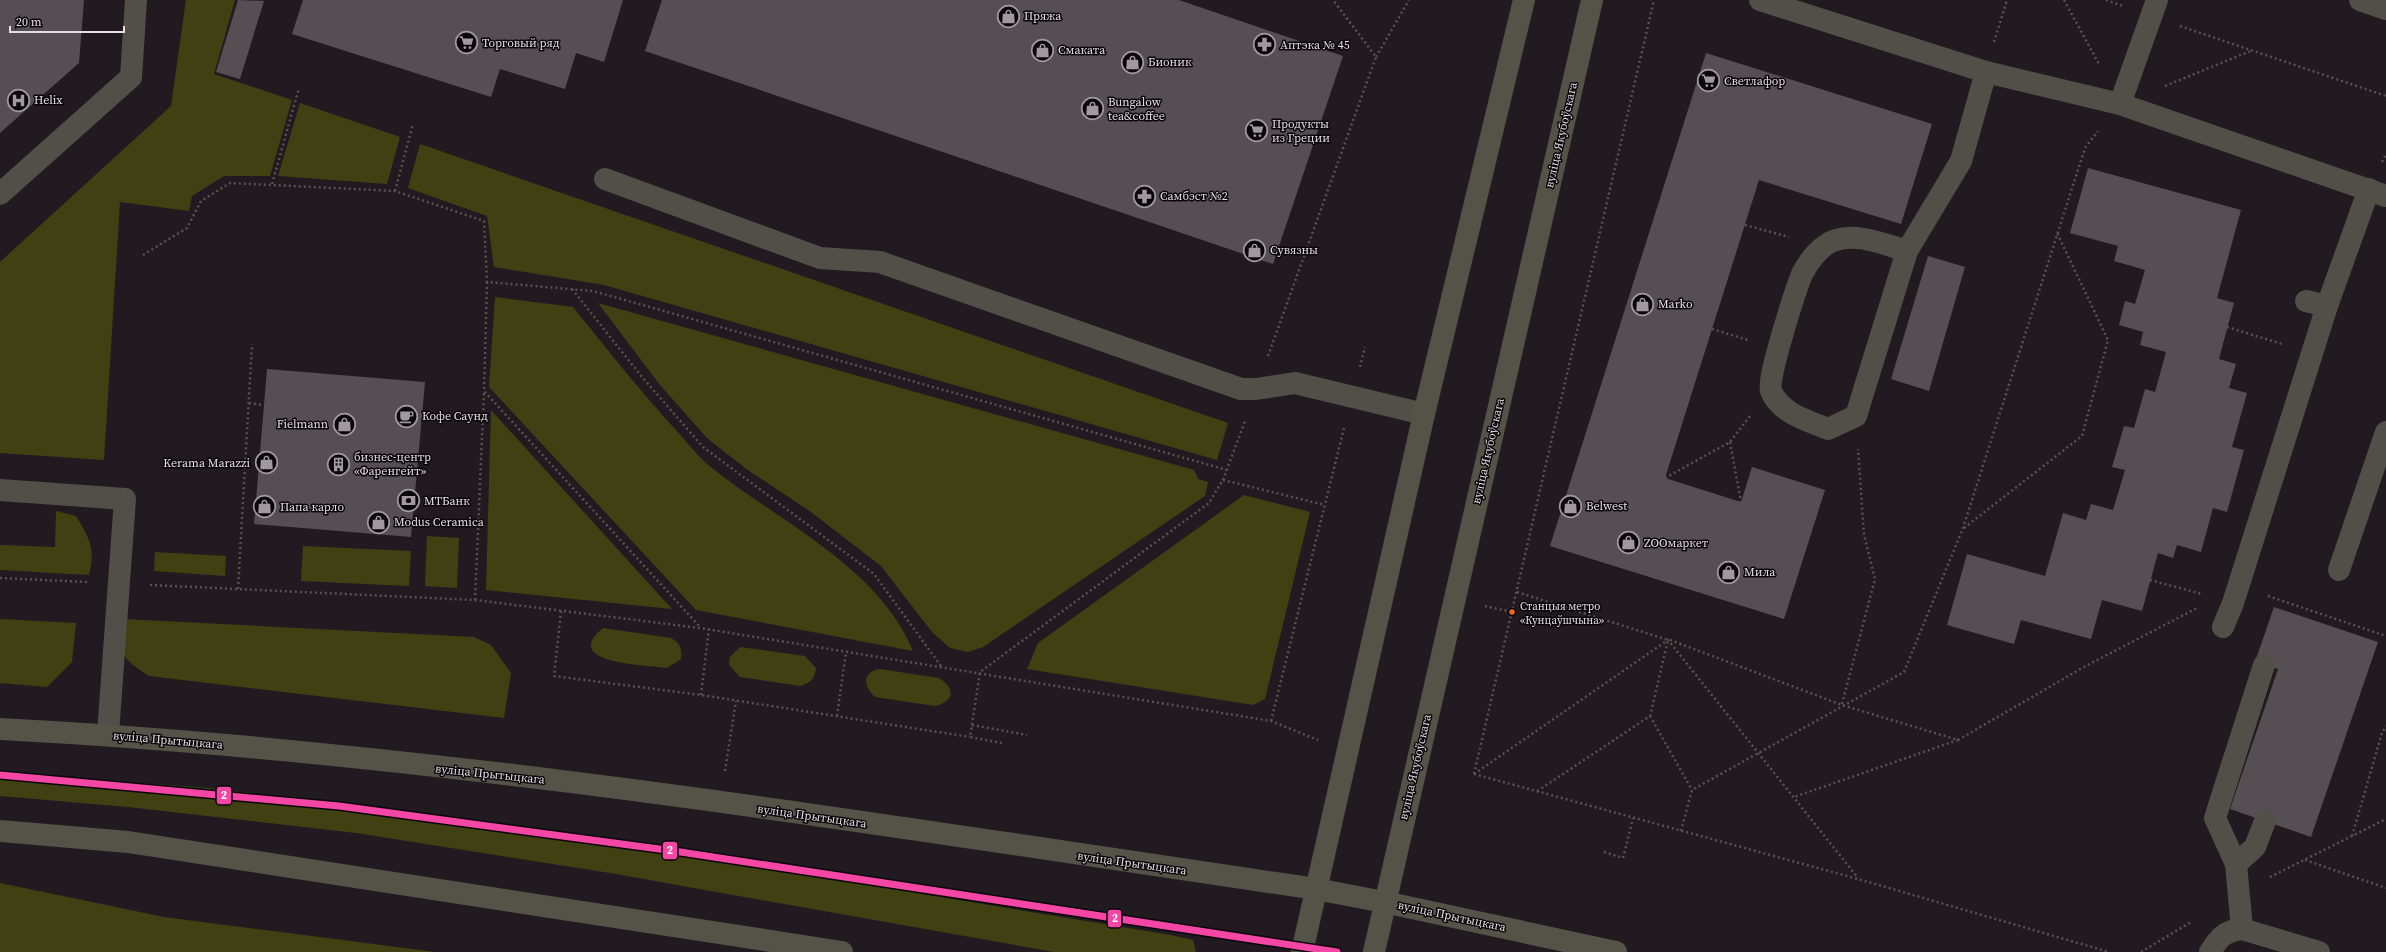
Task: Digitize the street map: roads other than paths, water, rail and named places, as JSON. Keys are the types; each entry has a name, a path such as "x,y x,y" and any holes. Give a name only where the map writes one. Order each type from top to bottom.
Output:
{"main road":[{"path":"1302,952 1424,414 1524,0"},
{"name":"вуліца Якубоўскага","path":"1374,952 1384,902 1592,0"},
{"name":"вуліца Прытыцкага","path":"0,729 108,734 533,778 720,803 1316,889 1384,902 1616,952"},
{"path":"0,831 128,842 817,950 842,952"}],"street":[{"path":"0,194 131,77 136,0"},
{"path":"1760,0 1986,72 2120,104 2378,193 2327,306 2224,600 2223,627"},
{"path":"2360,0 2386,9"},
{"path":"2120,104 2154,8"},
{"path":"1907,251 1855,237 1832,241 1814,256 1802,274 1771,373 1770,390 1785,410 1828,429 1856,416 1907,251 1961,161 1986,72"},
{"path":"605,179 820,258 880,262 1241,389 1256,389 1295,383 1424,414"},
{"path":"2306,301 2327,306"},
{"path":"2339,570 2386,432"},
{"path":"0,490 125,499 108,734"},
{"path":"2242,929 2236,864 2215,818 2264,665"},
{"path":"2236,864 2255,847 2265,821"},
{"path":"2210,952 2219,937 2230,931 2242,929 2319,952"}],"place":[{"name":"Пряжа","path":"1008,16"},
{"name":"Торговый ряд","path":"466,43"},
{"name":"Аптэка № 45","path":"1265,45"},
{"name":"Смаката","path":"1042,50"},
{"name":"Бионик","path":"1133,62"},
{"name":"Светлафор","path":"1708,81"},
{"name":"Helix","path":"18,100"},
{"name":"Bungalow tea&coffee","path":"1092,109"},
{"name":"Продукты из Греции","path":"1256,131"},
{"name":"Самбэст №2","path":"1144,196"},
{"name":"Сувязны","path":"1255,250"},
{"name":"Marko","path":"1643,304"},
{"name":"Кофе Саунд","path":"407,416"},
{"name":"Fielmann","path":"344,424"},
{"name":"Kerama Marazzi","path":"266,463"},
{"name":"бизнес-центр «Фаренгейт»","path":"338,464"},
{"name":"МТБанк","path":"408,501"},
{"name":"Belwest","path":"1571,506"},
{"name":"Папа карло","path":"265,507"},
{"name":"Modus Ceramica","path":"379,522"},
{"name":"ZOOмаркет","path":"1628,543"},
{"name":"Мила","path":"1729,572"},
{"name":"Станцыя метро «Кунцаўшчына»","path":"1512,612"}]}
